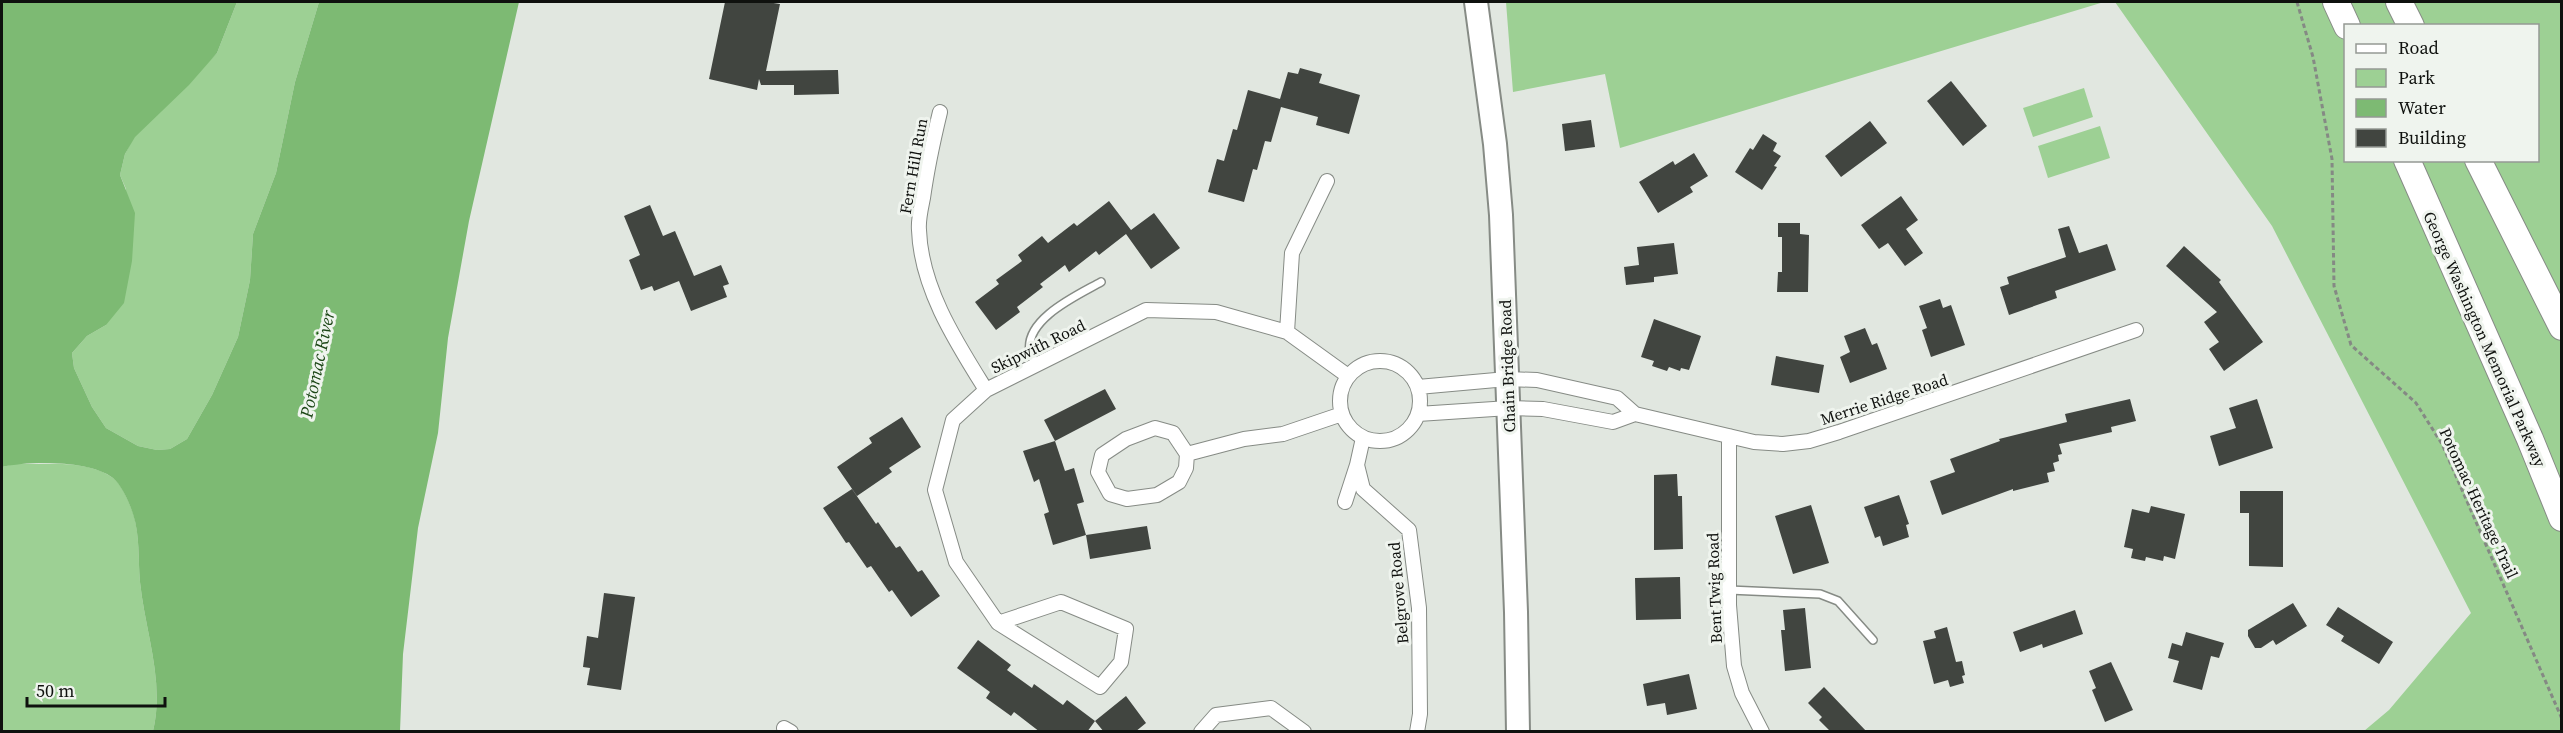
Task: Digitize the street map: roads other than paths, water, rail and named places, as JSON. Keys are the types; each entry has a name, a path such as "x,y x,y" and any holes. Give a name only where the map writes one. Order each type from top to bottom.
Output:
{"highway":[{"path":"2336,2 2346,24"},
{"path":"2399,2 2410,24"},
{"name":"George Washington Memorial Parkway","path":"2408,162 2530,439 2562,518"},
{"path":"2479,162 2562,327"}],"main road":[{"name":"Chain Bridge Road","path":"1476,2 1498,177 1508,379 1518,732"}],"street":[{"name":"Fern Hill Run","path":"940,112 928,161 918,228 922,257 932,291 947,324 986,390"},
{"path":"1287,332 1292,253 1327,181"},
{"name":"Skipwith Road","path":"998,623 1061,602 1126,629 1121,662 1100,687 998,623 956,562 935,490 953,420 986,390 1146,310 1216,312 1287,332 1348,376"},
{"name":"Merrie Ridge Road","path":"1418,387 1508,379 1537,380 1617,398 1635,414 1754,442 1783,444 1809,441 1943,398 2136,330"},
{"path":"1384,360 1397,364 1409,372 1418,387 1420,404 1412,426 1402,435 1389,440 1376,441 1353,432 1342,414 1339,399 1341,386 1358,366 1370,361 1384,360"},
{"name":"Merrie Ridge Road","path":"1418,414 1543,408 1613,422 1635,414"},
{"path":"1188,454 1244,439 1283,435 1342,414"},
{"path":"1155,428 1173,433 1188,454 1179,482 1158,495 1128,499 1110,494 1098,472 1102,456 1126,439 1155,428"},
{"name":"Bent Twig Road","path":"1729,436 1729,590 1734,666 1742,693 1762,732"},
{"path":"1345,502 1364,438"},
{"name":"Belgrove Road","path":"1357,465 1363,489 1409,530 1419,608 1420,714 1417,732"},
{"path":"1201,732 1216,715 1271,708 1304,732"}],"lane":[{"path":"1036,365 1030,352 1031,337 1039,325 1055,309 1101,282"},
{"path":"1729,590 1820,594 1838,601 1873,640"}],"water":[{"name":"Potomac River","path":"2,2 237,2 217,53 189,85 135,137 125,154 120,175 135,213 132,261 124,303 106,325 87,336 72,353 74,368 92,407 106,428 138,446 157,450 170,449 187,439 212,395 238,337 250,280 253,234 276,173 295,82 319,2 519,2 469,221 448,338 438,433 418,528 403,654 400,731 153,731 157,694 153,656 142,600 137,530 132,510 122,489 113,478 102,472 75,465 43,463 2,467"}]}
